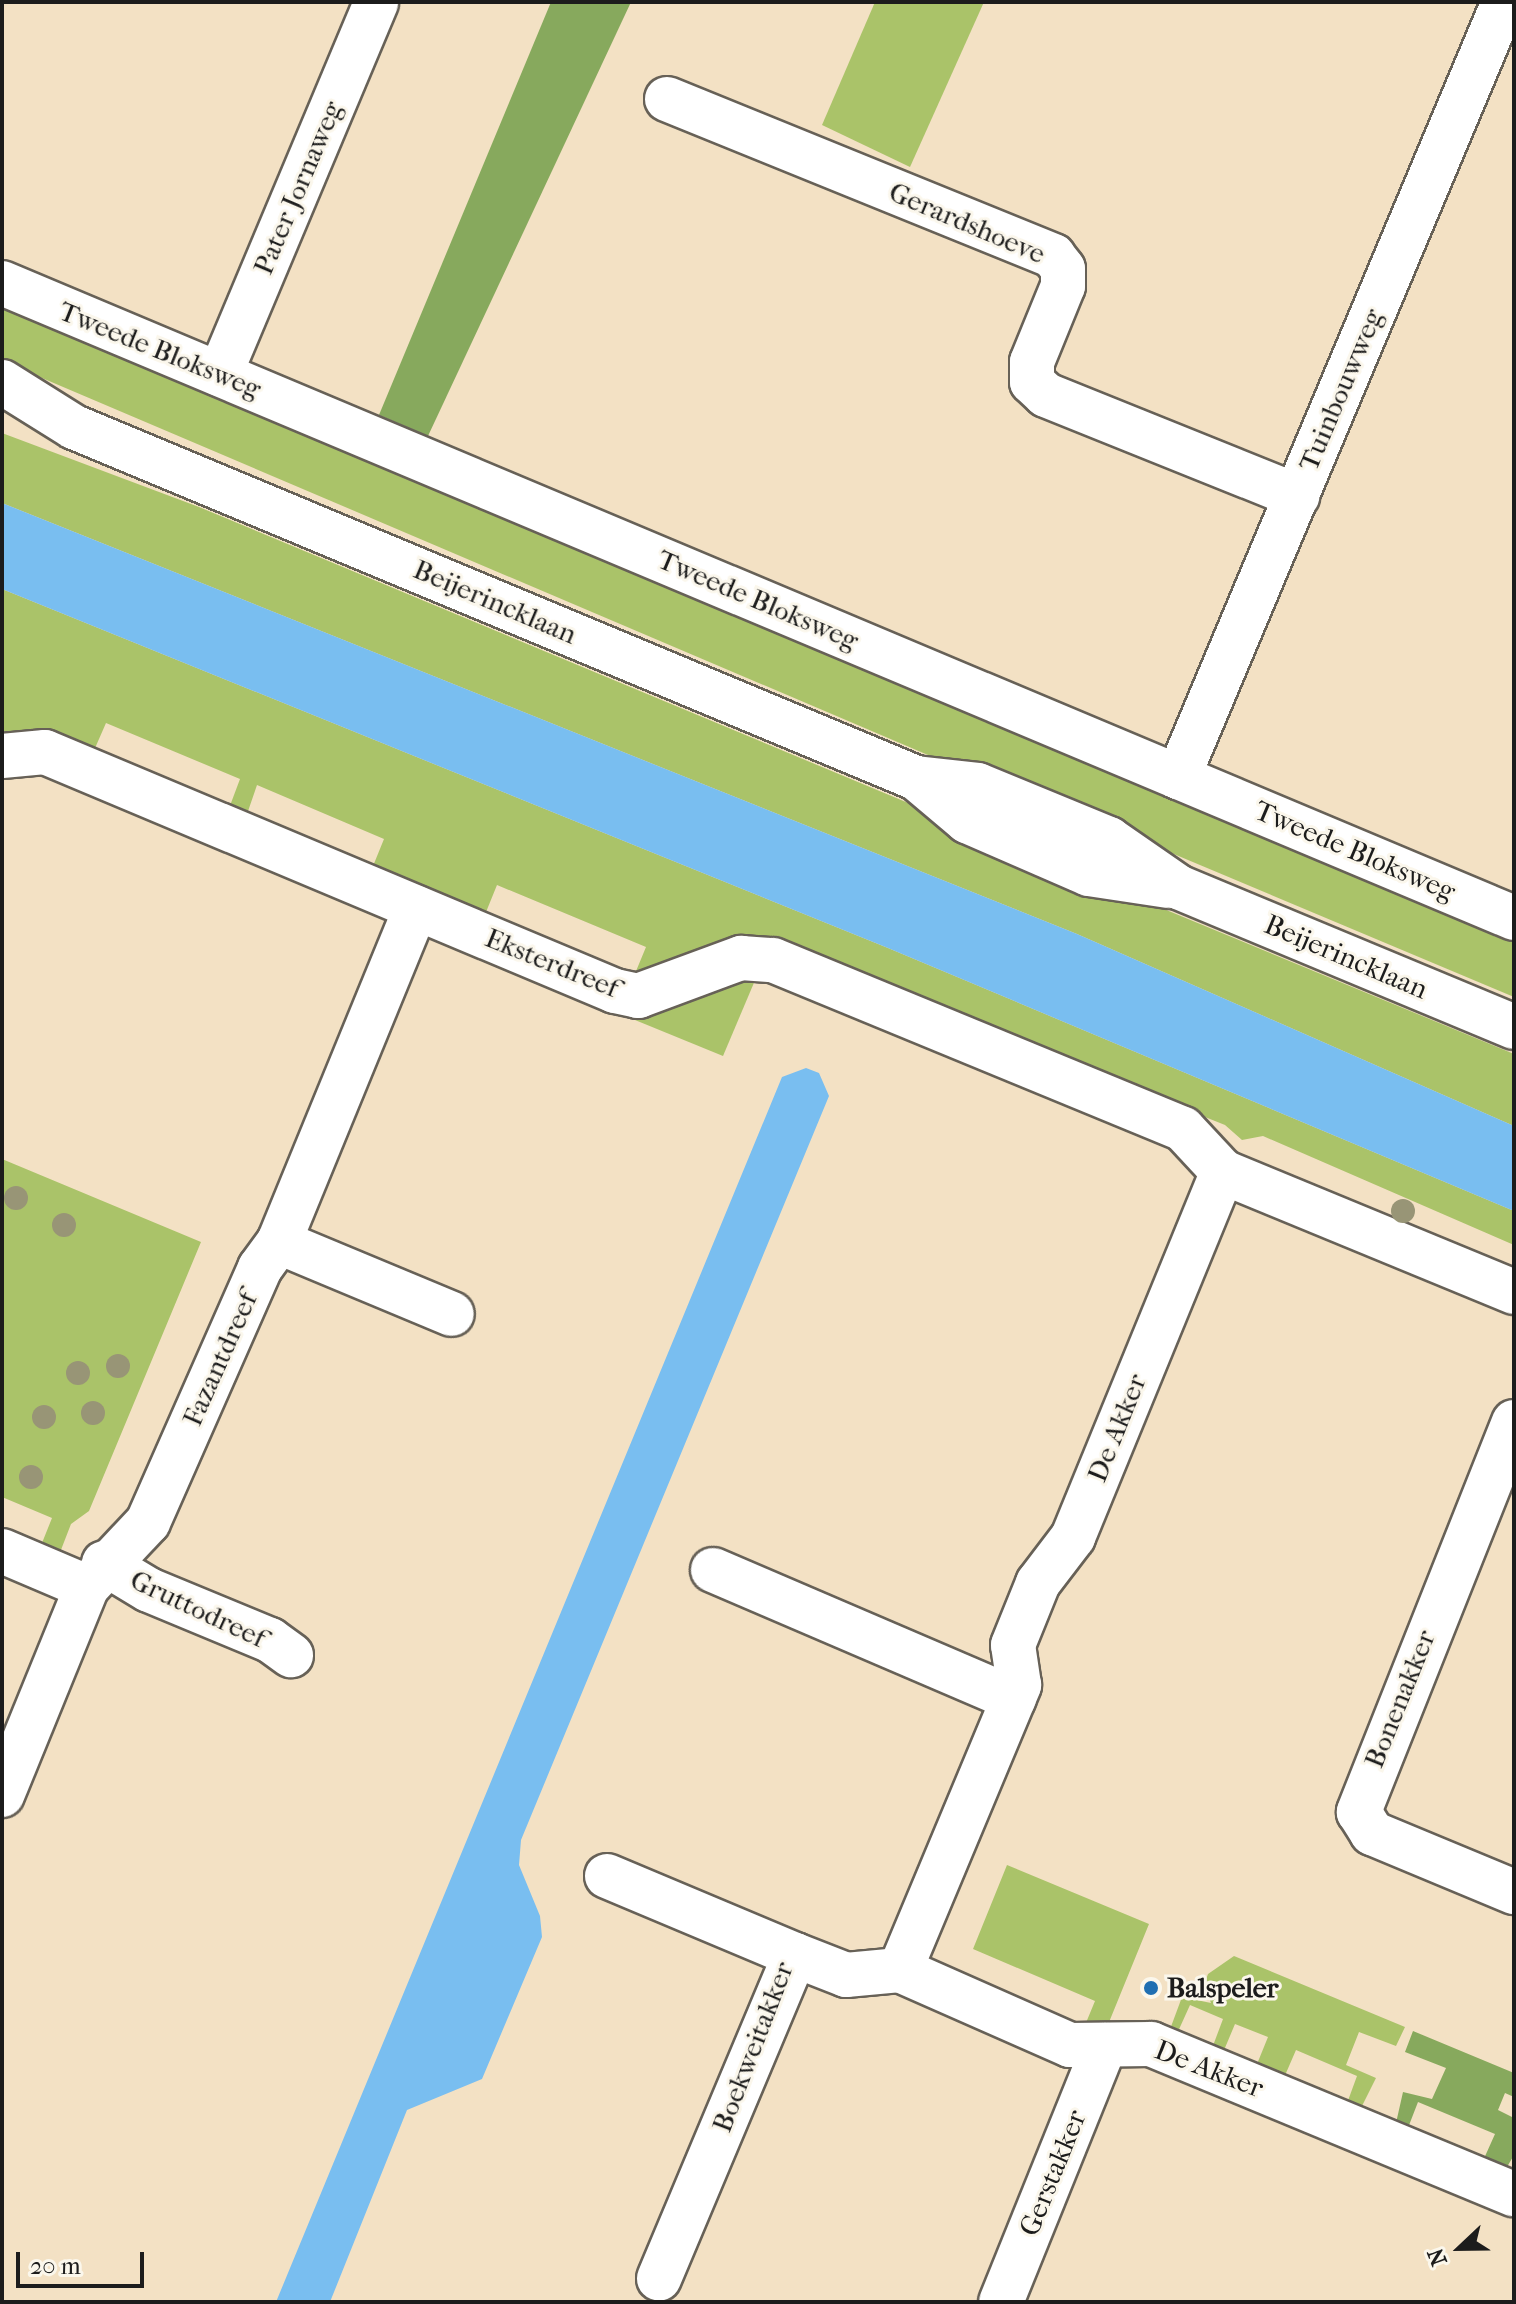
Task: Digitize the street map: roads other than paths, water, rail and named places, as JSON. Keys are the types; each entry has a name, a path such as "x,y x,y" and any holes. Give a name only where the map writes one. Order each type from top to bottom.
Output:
{"street":[{"name":"Pater Jornaweg","path":"220,374 376,2"},
{"name":"Tuinbouwweg","path":"1178,777 1504,2"},
{"name":"Gerardshoeve","path":"667,99 1053,256 1063,269 1063,286 1032,362 1032,382 1046,395 1297,496"},
{"name":"Tweede Bloksweg","path":"2,283 1514,918"},
{"name":"Beijerincklaan","path":"2,382 74,427 916,778 967,821 1089,874 1178,887 1514,1027"},
{"name":"Beijerincklaan","path":"2,412 74,427"},
{"name":"Eksterdreef","path":"2,756 45,752 615,991 638,996 741,958 773,960 1183,1129 1223,1172"},
{"name":"Fazantdreef","path":"96,1575 130,1547 148,1522 260,1268 279,1242 416,908"},
{"path":"1223,1172 1514,1292"},
{"name":"De Akker","path":"900,1970 1019,1685 1013,1645 1038,1583 1073,1537 1223,1172"},
{"path":"279,1242 452,1314"},
{"name":"Bonenakker","path":"1514,1422 1359,1812 1372,1833 1514,1892"},
{"path":"2,1551 96,1575 2,1795"},
{"path":"713,1570 1014,1699"},
{"name":"Gruttodreef","path":"96,1575 149,1590 270,1640 291,1655"},
{"name":"Boekweitakker","path":"607,1876 795,1955 659,2279"},
{"name":"De Akker","path":"795,1955 846,1975 900,1970 1070,2045 1151,2044 1514,2194"},
{"name":"Gerstakker","path":"1001,2302 1105,2045"}],"water":[{"path":"2,503 1077,934 1514,1126 1514,1211 888,948 2,589"},
{"path":"806,1068 819,1073 829,1096 521,1840 519,1865 540,1916 542,1937 482,2079 407,2110 330,2302 276,2302 782,1077"}],"place":[{"name":"Balspeler","path":"1151,1988"}]}
